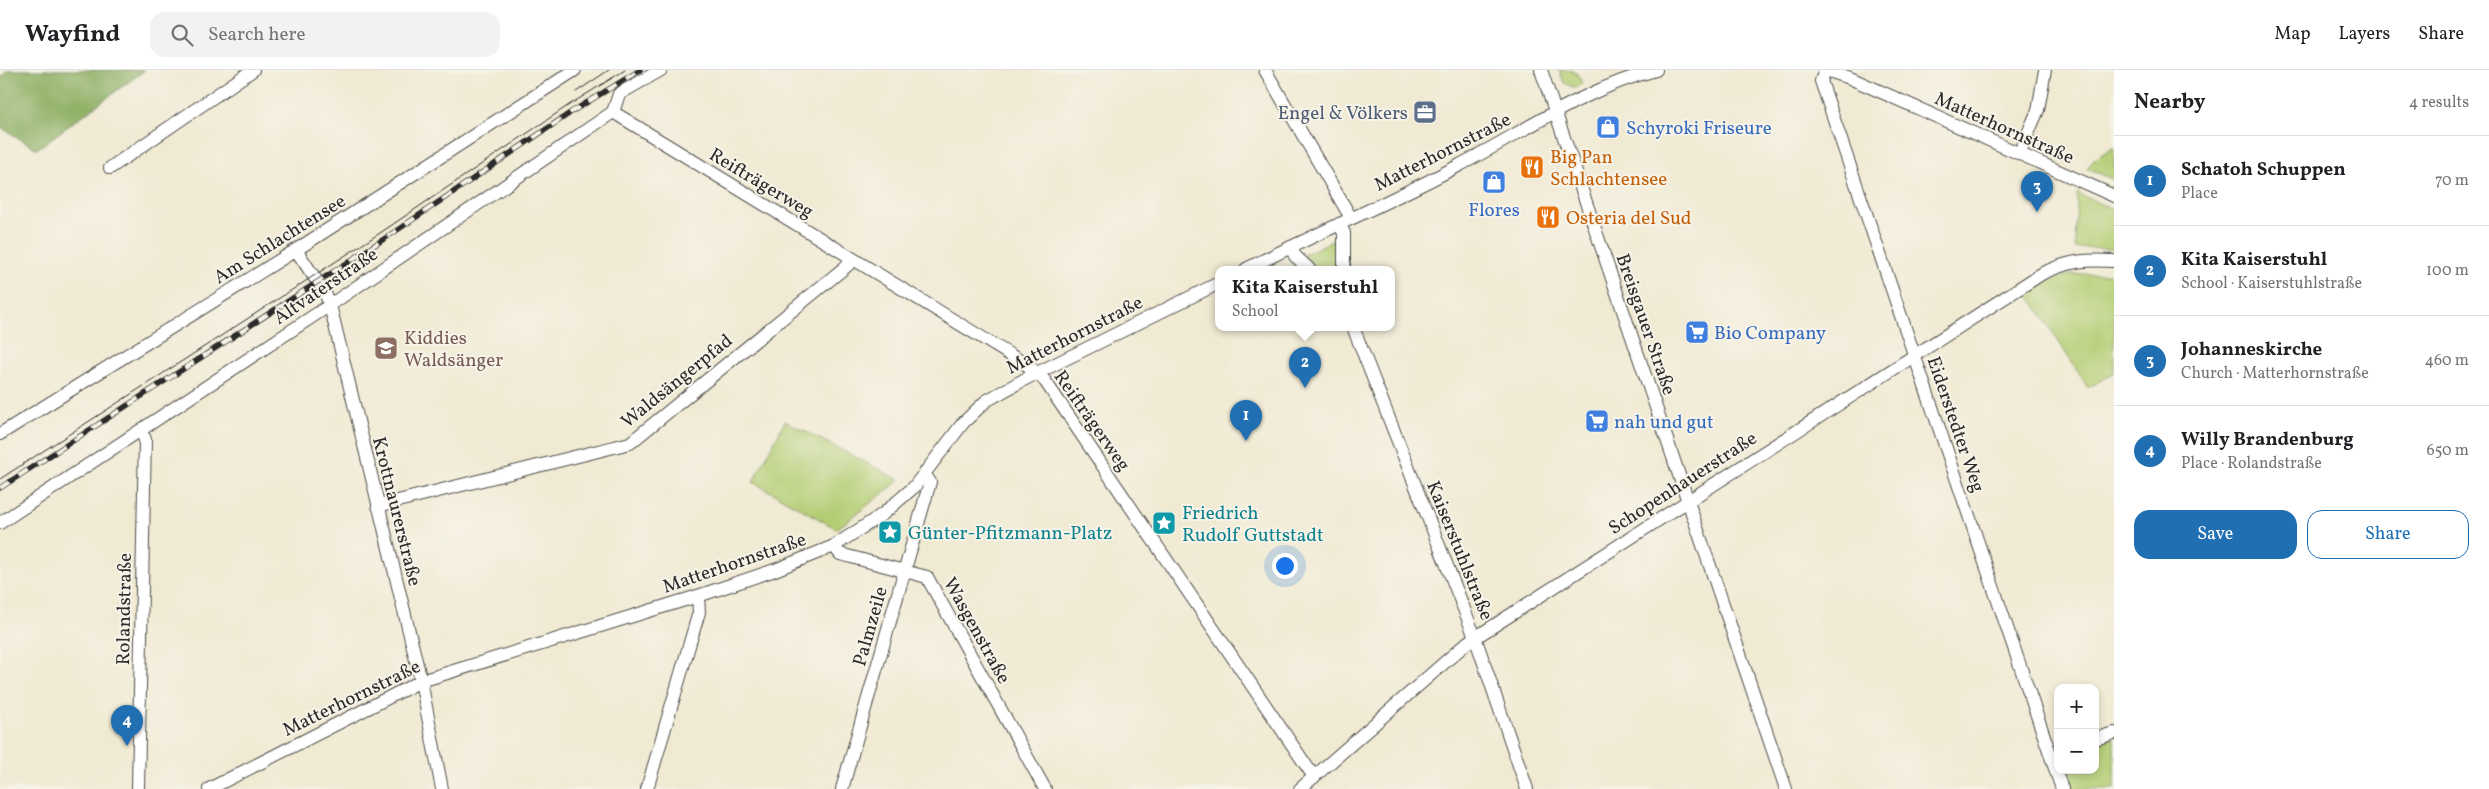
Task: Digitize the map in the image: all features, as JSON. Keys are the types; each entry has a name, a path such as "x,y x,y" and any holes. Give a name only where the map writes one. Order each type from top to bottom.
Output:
{"street":[{"path":"110,168 253,70"},
{"name":"Am Schlachtensee","path":"0,434 296,250 575,70"},
{"name":"Altvaterstraße","path":"0,523 330,306 613,112 619,94 661,70"},
{"path":"1265,70 1345,221 1344,266"},
{"name":"Breisgauer Straße","path":"1541,70 1786,789"},
{"name":"Matterhornstraße","path":"1252,266 1457,167 1556,113 1619,82 1656,70"},
{"name":"Matterhornstraße","path":"1825,70 1850,78 2020,152 2114,196"},
{"name":"Eiderstedter Weg","path":"1825,70 1821,80 1914,355 2054,753"},
{"path":"2020,152 2038,110 2045,70"},
{"name":"Reifträgerweg","path":"613,112 1037,373 1314,777"},
{"path":"1291,247 1295,256 1306,266"},
{"name":"Krottnaurerstraße","path":"296,250 325,294 330,306 420,681 442,789"},
{"name":"Schopenhauerstraße","path":"1300,789 1476,637 1687,500 2042,273 2070,262 2087,259 2114,261"},
{"name":"Waldsängerpfad","path":"378,506 630,443 854,260"},
{"name":"Matterhornstraße","path":"209,789 420,681 698,596 776,570 834,546 883,514 925,476 972,412 986,401 1037,373 1215,285"},
{"name":"Kaiserstuhlstraße","path":"1355,331 1476,637 1527,789"},
{"name":"Rolandstraße","path":"138,789 145,439 140,431"},
{"name":"Palmzeile","path":"842,789 930,482 925,476"},
{"name":"Wasgenstraße","path":"834,546 840,554 927,577 1045,789"},
{"path":"647,789 699,612 698,596"},
{"path":"2099,738 2114,733"},
{"name":"Eiderstedter Weg","path":"2059,774 2062,789"}],"green space":[{"path":"7,70 145,70 37,149 0,127 0,80"},
{"path":"1559,70 1577,73 1582,84 1575,88 1564,83"},
{"path":"2114,146 2114,180 2087,168 2094,160"},
{"path":"2077,193 2114,210 2114,249 2075,248"},
{"path":"1337,238 1337,266 1314,266 1303,255"},
{"path":"2072,274 2114,274 2114,373 2088,388 2029,295 2052,279"},
{"path":"785,421 900,480 837,529 753,482"},
{"path":"2114,738 2114,789 2070,789 2065,774 2099,774 2099,743"}],"tram line":[{"path":"576,92 609,70"},
{"path":"0,479 383,231 569,105 625,70"}],"railway":[{"path":"0,488 387,237 573,111 640,70"}],"place":[{"name":"Engel & Völkers","path":"1425,112"},
{"name":"Schyroki Friseure","path":"1608,127"},
{"name":"Big Pan Schlachtensee","path":"1532,167"},
{"name":"Flores","path":"1494,182"},
{"name":"Johanneskirche","path":"2037,212"},
{"name":"Osteria del Sud","path":"1548,217"},
{"name":"Bio Company","path":"1697,332"},
{"name":"Kiddies Waldsänger","path":"386,348"},
{"name":"Kita Kaiserstuhl","path":"1305,388"},
{"name":"nah und gut","path":"1597,421"},
{"name":"Schatoh Schuppen","path":"1246,441"},
{"name":"Friedrich Rudolf Guttstadt","path":"1164,523"},
{"name":"Günter-Pfitzmann-Platz","path":"890,532"},
{"name":"Willy Brandenburg","path":"127,746"}]}
